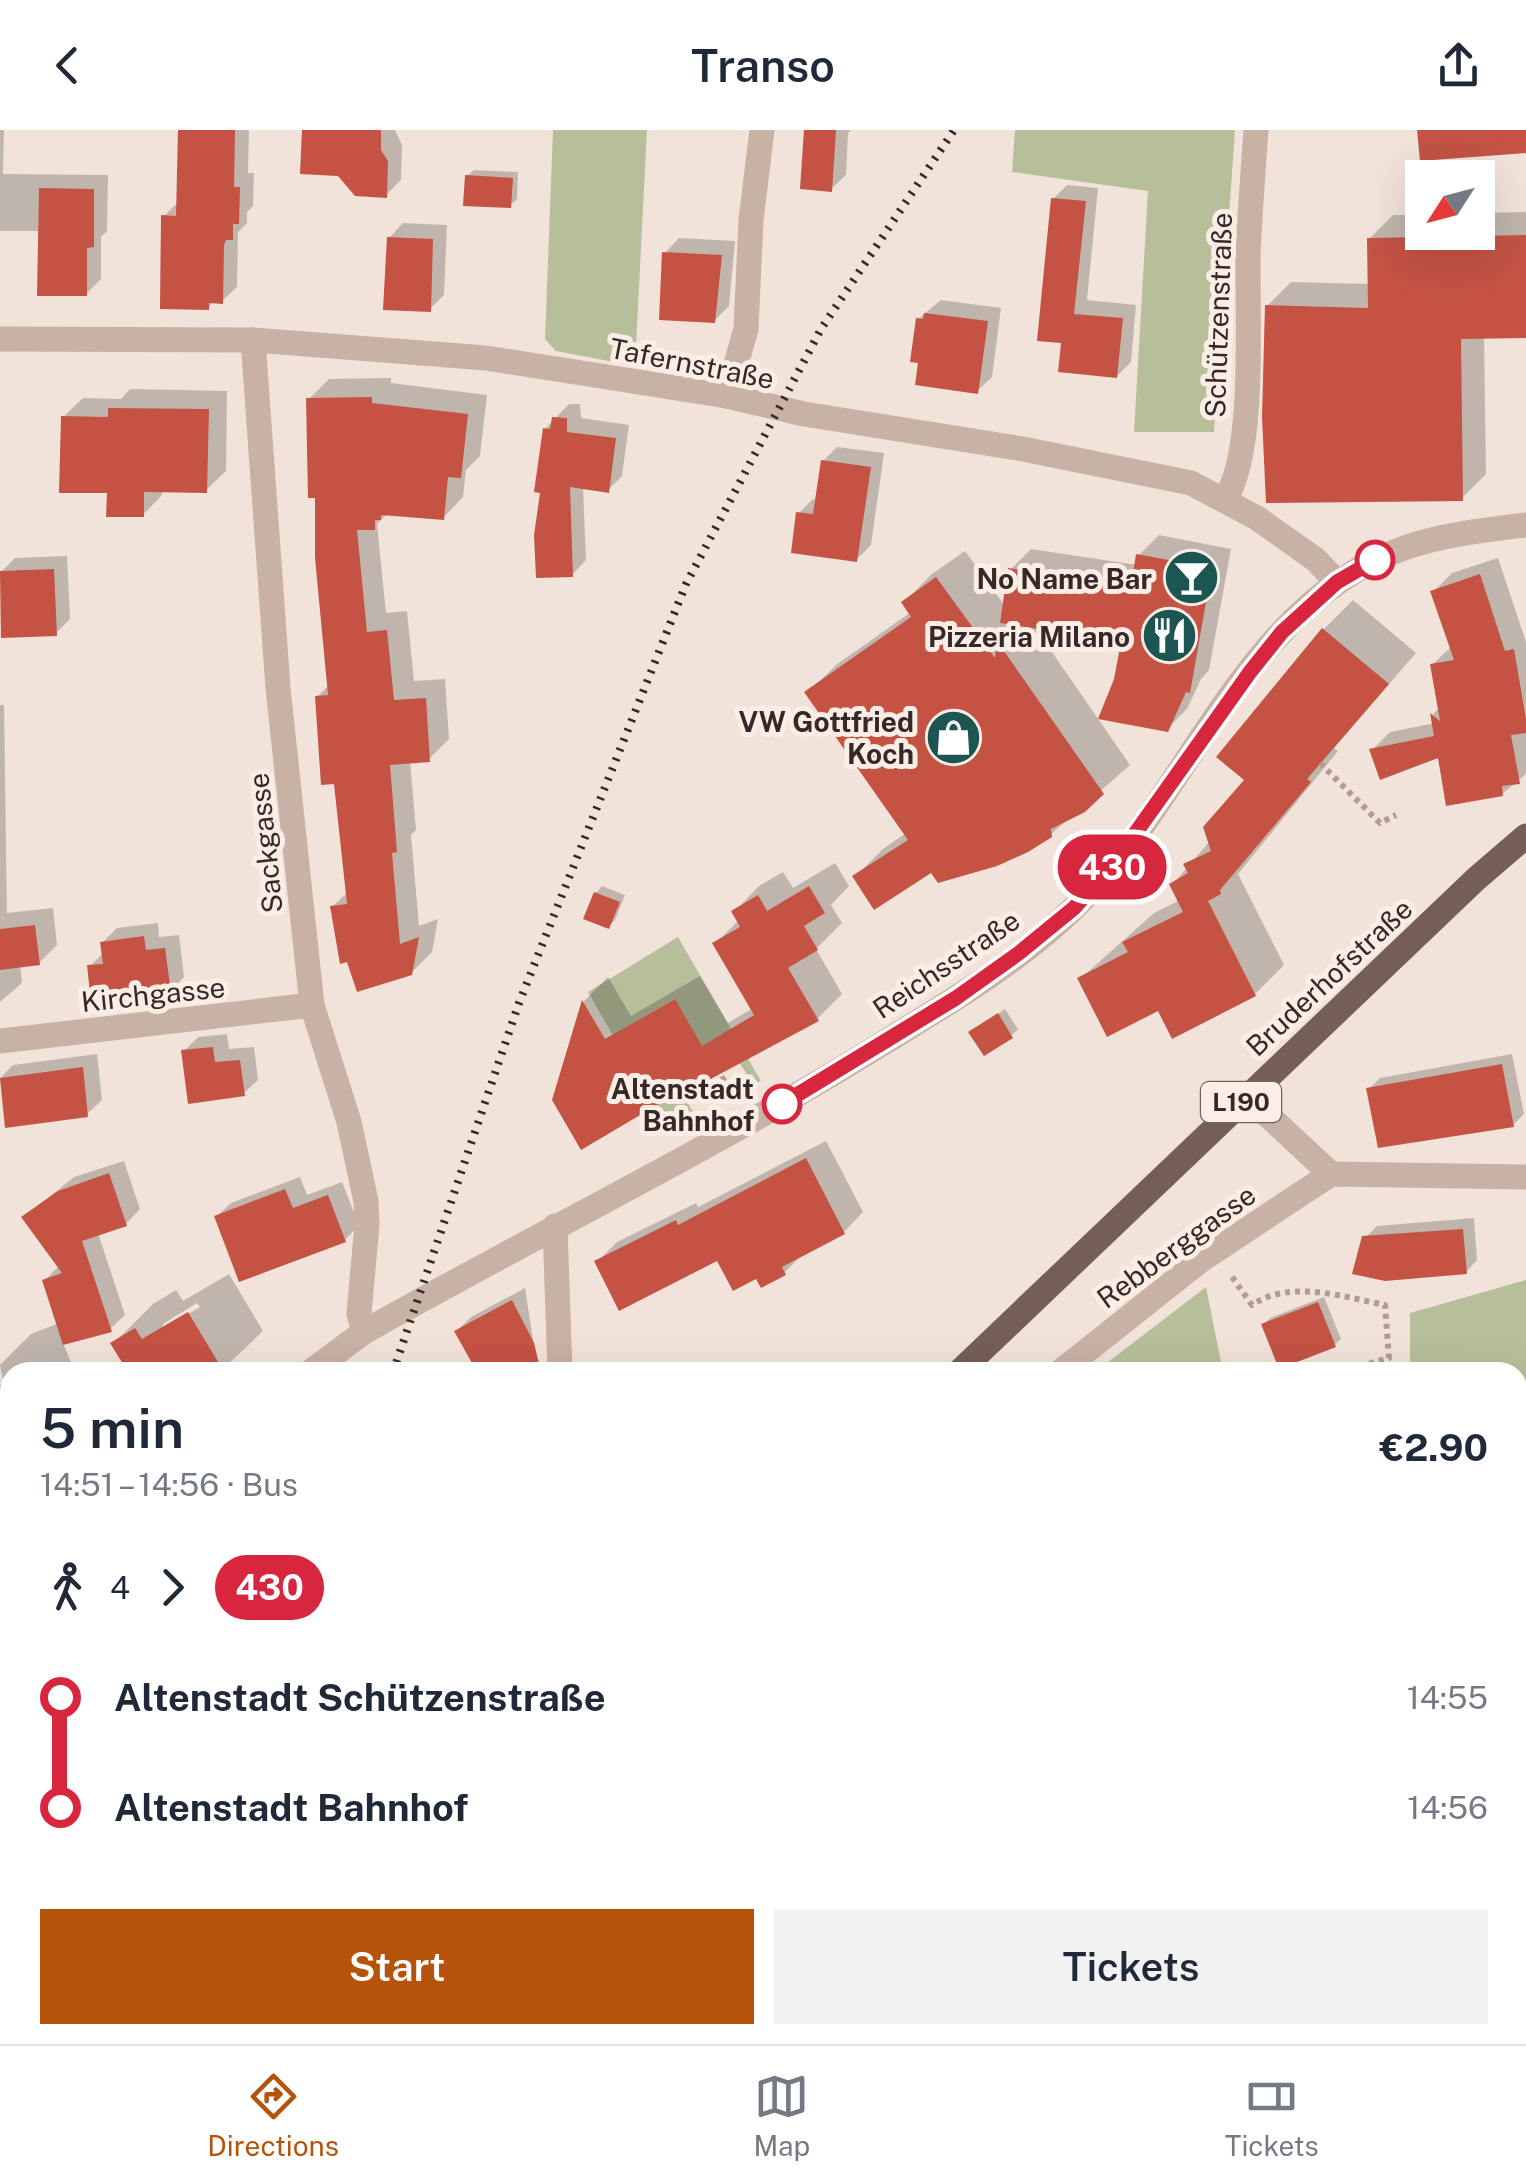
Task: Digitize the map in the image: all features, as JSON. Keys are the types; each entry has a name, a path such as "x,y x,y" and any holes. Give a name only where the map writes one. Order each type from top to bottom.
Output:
{"main road":[{"name":"Bruderhofstraße","path":"969,1362 1476,878 1526,836"}],"street":[{"path":"727,396 746,329 762,130"},
{"name":"Schützenstraße","path":"1225,499 1234,486 1244,439 1248,249 1256,130"},
{"name":"Tafernstraße","path":"0,339 253,340 486,358 922,431 1191,483 1225,499 1316,560 1337,582"},
{"name":"Sackgasse","path":"253,340 276,666 312,1005 348,1122 366,1202 358,1314 364,1332"},
{"name":"Reichsstraße","path":"324,1362 364,1332 756,1120 956,998 1074,908 1112,866 1282,632 1337,582 1409,546 1458,534 1526,525"},
{"name":"Kirchgasse","path":"0,1041 312,1005"},
{"path":"1247,1096 1331,1174 1526,1177"},
{"name":"Rebberggasse","path":"1072,1362 1200,1260 1331,1174"},
{"path":"555,1226 560,1362"}],"path":[{"path":"1320,763 1380,823 1396,815"},
{"path":"698,1085 702,1091 730,1075"},
{"path":"1231,1276 1252,1305 1264,1297 1298,1291 1385,1304 1389,1358 1375,1362"}],"green space":[{"path":"553,130 647,130 635,366 556,351 545,339"},
{"path":"1015,130 1235,130 1214,432 1134,432 1148,191 1012,172"},
{"path":"678,937 761,1081 753,1084 739,1062 702,1046 674,999 633,1023 675,1097 682,1094 697,1118 669,1133 588,992"},
{"path":"1526,1280 1526,1362 1410,1362 1410,1313"},
{"path":"1206,1287 1221,1362 1108,1362"}],"building":[{"path":"178,130 235,130 234,187 240,187 239,224 233,224 233,240 226,240 224,245 223,304 209,303 209,310 160,309 161,215 176,216"},
{"path":"302,130 381,130 381,150 388,161 387,198 355,196 338,176 300,174"},
{"path":"804,130 836,130 832,192 800,189"},
{"path":"1417,130 1526,130 1526,153 1420,160"},
{"path":"465,175 513,178 511,208 463,206"},
{"path":"39,188 94,189 94,247 87,248 87,296 37,296"},
{"path":"1051,198 1086,201 1074,314 1123,318 1117,378 1058,372 1061,343 1037,341"},
{"path":"1526,235 1526,338 1461,339 1463,501 1266,503 1262,417 1265,305 1368,308 1367,238 1405,237 1405,250 1495,250 1495,236"},
{"path":"387,237 433,239 431,312 383,310"},
{"path":"662,252 722,255 715,323 659,320"},
{"path":"924,313 988,321 978,394 915,385 918,363 910,362 916,318 923,319"},
{"path":"372,397 372,403 468,414 461,478 448,477 444,520 381,515 381,520 375,520 375,530 357,530 367,632 387,630 394,700 426,698 430,762 390,765 400,944 419,937 412,975 357,992 347,962 340,964 330,906 347,904 334,784 321,785 315,696 328,695 315,558 315,498 308,498 306,398"},
{"path":"108,408 209,409 207,493 144,492 144,517 106,517 107,493 59,493 61,416 108,417"},
{"path":"552,417 567,418 567,432 616,438 609,493 570,487 573,577 536,578 534,535 540,493 534,492 543,428 550,429"},
{"path":"821,460 871,467 857,562 791,553 796,512 813,514"},
{"path":"1136,554 1212,568 1190,693 1186,692 1168,732 1098,719 1114,679 1121,642 1000,623 1008,568 1131,586"},
{"path":"54,569 57,636 1,638 0,571"},
{"path":"1480,574 1505,651 1514,649 1526,719 1526,733 1511,735 1520,784 1502,786 1503,796 1446,806 1438,758 1380,780 1369,749 1434,736 1430,713 1440,721 1430,664 1454,660 1430,591"},
{"path":"936,577 995,658 997,641 1104,794 1085,812 1051,829 1052,837 1028,852 997,866 938,883 931,873 874,910 852,876 908,840 804,692 911,617 901,602"},
{"path":"1322,628 1389,684 1307,779 1311,782 1220,890 1221,894 1208,901 1256,996 1172,1039 1158,1011 1107,1037 1077,978 1128,952 1122,942 1183,912 1169,884 1188,873 1183,864 1211,851 1203,827 1244,780 1216,757"},
{"path":"809,886 825,913 804,926 818,950 788,968 819,1021 675,1098 674,1095 581,1150 552,1100 582,1000 605,1039 675,999 702,1046 754,1015 712,943 740,927 731,911 758,895 767,911"},
{"path":"594,892 620,902 609,929 583,919"},
{"path":"35,925 40,965 0,970 0,929"},
{"path":"144,936 146,950 165,948 171,993 91,1002 87,965 103,964 100,942"},
{"path":"998,1013 1013,1038 984,1056 968,1032"},
{"path":"213,1047 215,1062 240,1060 245,1096 188,1104 181,1050"},
{"path":"1502,1064 1514,1127 1378,1148 1366,1088"},
{"path":"83,1067 88,1117 5,1128 0,1078"},
{"path":"806,1158 845,1234 782,1267 786,1275 761,1288 756,1279 733,1291 717,1261 619,1311 594,1261 676,1220 678,1225"},
{"path":"109,1173 127,1226 82,1241 112,1332 63,1345 42,1280 62,1273 21,1217 58,1191"},
{"path":"285,1189 293,1208 328,1195 346,1242 239,1282 214,1216"},
{"path":"1463,1229 1467,1274 1385,1281 1352,1274 1362,1236"},
{"path":"512,1300 534,1343 539,1362 471,1362 454,1331"},
{"path":"1318,1302 1336,1347 1297,1362 1276,1362 1261,1324"},
{"path":"188,1312 218,1362 122,1362 110,1343 135,1328 142,1339"}],"railway":[{"path":"396,1362 519,1003 686,584 821,329 954,130"}],"bus line":[{"name":"430","path":"782,1104 956,998 1074,908 1112,866 1282,632 1337,582 1375,560"}],"place":[{"name":"No Name Bar","path":"1191,578"},
{"name":"Pizzeria Milano","path":"1169,636"},
{"name":"VW Gottfried Koch","path":"953,737"},
{"name":"Altenstadt Bahnhof","path":"782,1104"}]}
